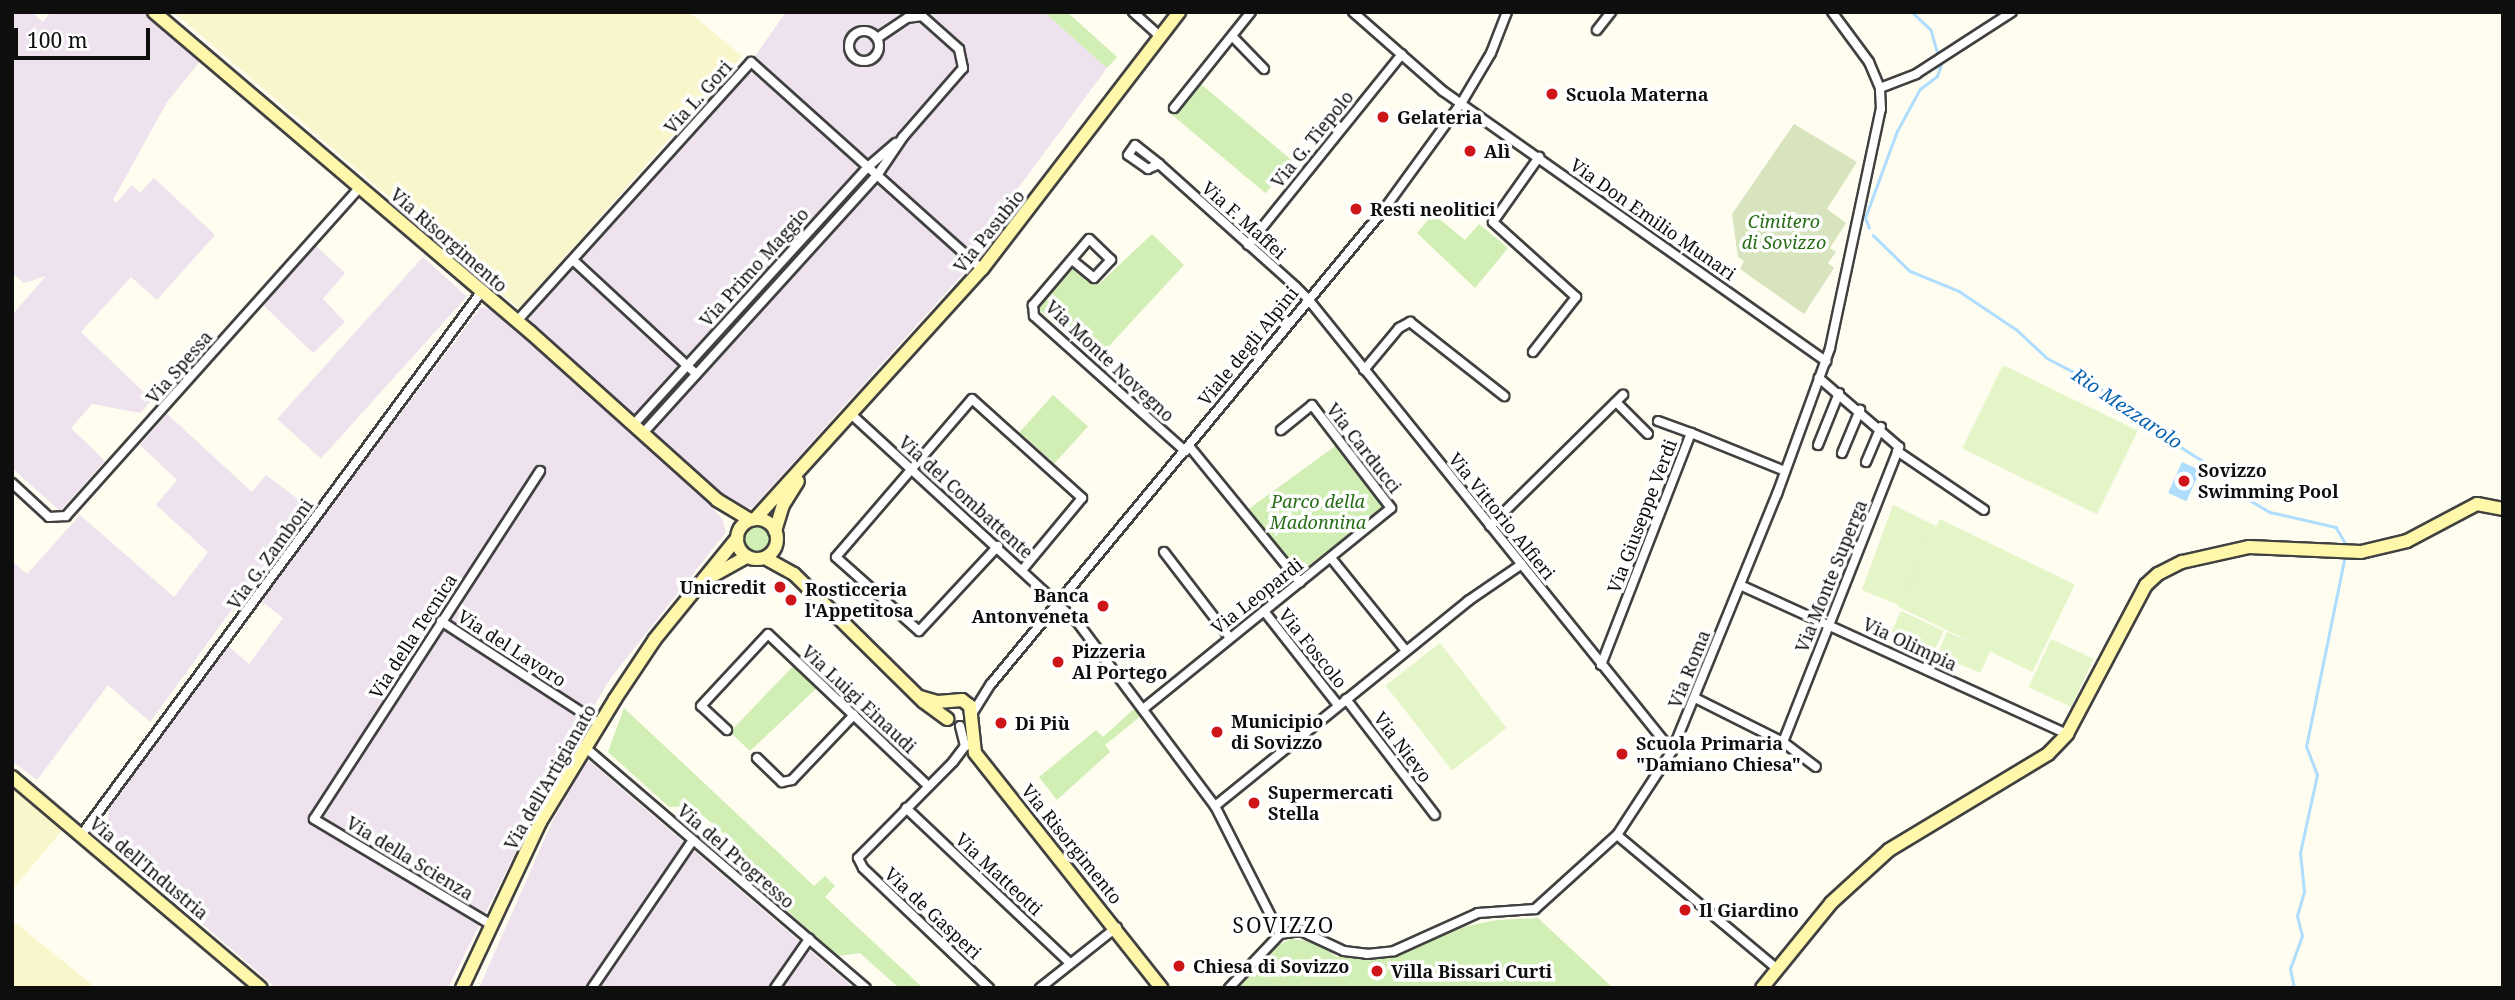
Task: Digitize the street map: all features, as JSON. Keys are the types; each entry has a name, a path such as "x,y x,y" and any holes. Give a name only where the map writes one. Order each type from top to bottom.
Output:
{"street":[{"name":"Via Risorgimento","path":"154,12 517,321 717,500"},
{"path":"1133,12 1160,37"},
{"name":"Via Pasubio","path":"753,520 982,269 1180,12"},
{"path":"1174,108 1251,12"},
{"name":"Via Don Emilio Munari","path":"1353,12 1462,102 1826,361"},
{"name":"Viale degli Alpini","path":"972,716 991,684 1061,604 1385,208 1462,102 1491,53 1507,12"},
{"path":"1597,30 1611,12"},
{"path":"1832,12 1869,62 1880,88 1916,74 2012,12"},
{"name":"Via Primo Maggio","path":"639,428 696,373 878,174 903,137 963,68 962,56 922,16 907,18 877,38"},
{"path":"1232,36 1264,69"},
{"name":"Via G. Tiepolo","path":"1248,245 1402,54"},
{"name":"Via L. Gori","path":"517,321 751,62 982,269"},
{"name":"Via Roma","path":"1280,934 1301,932 1344,951 1394,951 1478,913 1535,909 1616,835 1672,751 1786,471 1826,361 1881,108 1880,88"},
{"name":"Via Primo Maggio","path":"639,428 687,364 869,166 903,137"},
{"path":"1533,352 1576,297 1493,222 1539,157"},
{"name":"Via F. Maffei","path":"1159,164 1308,299"},
{"name":"Via Spessa","path":"12,483 49,517 66,516 360,187"},
{"name":"Via Monte Novegno","path":"1072,260 1094,278 1111,260 1089,239 1033,304 1034,316 1187,449 1300,582"},
{"path":"795,246 804,255"},
{"path":"573,260 696,373"},
{"name":"Via G. Zamboni","path":"82,834 482,291"},
{"name":"Via Vittorio Alfieri","path":"1308,299 1672,751"},
{"path":"1364,369 1399,328 1410,323 1504,396"},
{"path":"1819,378 1896,440 1897,451 1984,510"},
{"path":"1818,444 1839,393"},
{"path":"1490,526 1623,395"},
{"path":"998,546 919,631 836,557 972,399 1079,492 1079,504 1023,569"},
{"path":"1616,402 1648,434"},
{"name":"Via Carducci","path":"1281,430 1312,405 1391,508"},
{"path":"1842,453 1860,410"},
{"name":"Via del Combattente","path":"851,414 1061,604 1215,806 1280,934"},
{"path":"1658,421 1691,433"},
{"path":"1866,463 1881,427"},
{"name":"Via Giuseppe Verdi","path":"1601,665 1691,433 1786,471"},
{"name":"Via Monte Superga","path":"1783,742 1897,451"},
{"name":"Via Pasubio","path":"776,537 783,505 809,460"},
{"name":"Via della Tecnica","path":"314,819 540,471"},
{"path":"717,500 753,520 767,522 794,574"},
{"path":"717,500 747,556 765,558 794,574 920,697 960,726 965,746 906,808"},
{"path":"1762,988 1831,903 1889,850 2023,772 2067,734 2146,585 2172,566 2249,547 2361,552 2406,541 2477,504 2503,509"},
{"name":"Via Leopardi","path":"1143,709 1391,508"},
{"path":"737,535 753,520"},
{"name":"Via dell'Artigianato","path":"462,988 540,822 587,749 633,669 737,535"},
{"path":"765,558 776,537"},
{"path":"1164,552 1230,638"},
{"name":"Via dell'Artigianato","path":"691,597 715,574 747,556"},
{"path":"1331,558 1406,651"},
{"path":"1215,806 1406,651 1522,565"},
{"name":"Via Olimpia","path":"1740,585 2067,734"},
{"name":"Via Foscolo","path":"1264,611 1338,705"},
{"name":"Via del Lavoro","path":"441,621 601,725"},
{"name":"Via Luigi Einaudi","path":"727,730 701,706 768,634 928,786"},
{"name":"Viale degli Alpini","path":"965,702 991,684"},
{"path":"920,697 951,703 965,702"},
{"path":"1695,698 1783,742 1816,767"},
{"name":"Via Nievo","path":"1346,699 1435,815"},
{"name":"Via Risorgimento","path":"965,702 972,716 975,753 1118,927 1161,988"},
{"path":"947,719 951,703"},
{"path":"757,758 782,782 792,780 854,715"},
{"path":"960,726 972,716"},
{"name":"Via del Progresso","path":"587,749 866,988"},
{"name":"Via dell'Industria","path":"12,777 261,988"},
{"name":"Via de Gasperi","path":"906,808 858,858 863,868 989,988"},
{"name":"Via Matteotti","path":"906,808 1070,963"},
{"name":"Via della Scienza","path":"314,819 490,924"},
{"path":"1616,835 1776,968"},
{"path":"592,988 693,840"},
{"path":"1040,988 1118,927"},
{"path":"1229,988 1280,934"},
{"path":"775,988 809,939"}],"shaded area":[{"path":"12,12 32,12 43,22 51,12 146,12 202,59 167,102 113,200 116,203 132,185 140,193 154,178 215,235 157,300 131,277 81,332 152,400 140,413 92,404 71,428 105,461 60,511 12,468 12,315 46,276 24,283 12,273"},
{"path":"174,12 689,12 742,56 519,309"},
{"path":"786,12 1044,12 1107,68 968,256 751,62"},
{"path":"752,70 970,266 753,507 736,508 528,318"},
{"path":"315,245 345,273 323,299 345,322 313,353 262,304"},
{"path":"423,257 467,296 321,458 277,419"},
{"path":"481,307 492,310 704,497 722,519 726,532 610,679 557,769 448,988 276,988 113,846 107,833 109,808 227,645 249,664 283,618 260,600"},
{"path":"167,414 252,492 266,475 307,506 150,722 108,685 37,780 12,761 12,561 27,574 80,515 174,597 208,552 156,505 177,480 140,445"},
{"path":"588,760 854,988 479,988 553,820"},
{"path":"12,786 64,828 12,890"},
{"path":"12,920 96,988 12,988"}],"green space":[{"path":"1044,12 1067,12 1117,57 1107,68"},
{"path":"1196,80 1293,161 1266,193 1169,112"},
{"name":"Cimitero di Sovizzo","path":"1794,124 1857,162 1827,209 1846,223 1830,248 1836,252 1828,263 1834,268 1804,314 1740,269 1744,261 1738,257 1732,214"},
{"path":"1433,214 1465,240 1479,224 1508,248 1475,288 1417,233"},
{"path":"1152,234 1184,265 1096,360 1038,309 1072,267 1098,285"},
{"path":"2003,365 2138,431 2097,514 1962,449"},
{"path":"1053,395 1088,426 1054,464 1020,432"},
{"name":"Parco della Madonnina","path":"1338,444 1386,510 1297,574 1249,509"},
{"path":"1893,505 1936,526 1901,606 1862,590"},
{"path":"1940,519 2075,585 2032,672 1897,606"},
{"path":"756,525 766,529 770,539 766,549 756,553 746,549 742,539 746,529"},
{"path":"1901,611 1944,631 1934,652 1891,632"},
{"path":"1947,632 1990,651 1980,673 1937,654"},
{"path":"2051,639 2094,659 2071,707 2029,687"},
{"path":"1440,643 1506,728 1452,771 1386,685"},
{"path":"797,662 821,684 750,751 730,732"},
{"path":"624,708 814,886 825,876 835,886 825,897 923,988 899,988 860,953 838,956 734,863 733,842 692,806 669,807 608,752"},
{"path":"1135,708 1141,716 1105,745 1110,752 1057,800 1039,777 1096,730 1103,737"},
{"path":"1538,918 1613,988 1236,988 1275,947 1291,939 1316,942 1337,957 1374,957 1392,955 1462,927 1497,920"}],"water":[{"name":"Sovizzo Swimming Pool","path":"2182,462 2200,470 2186,501 2168,493"}],"waterway":[{"name":"Rio Mezzarolo","path":"1912,12 1931,30 1938,54"},
{"name":"Rio Mezzarolo","path":"1869,228 1865,218 1897,131 1920,89 1937,76 1941,65"},
{"name":"Rio Mezzarolo","path":"1873,235 1910,271 1959,291 2017,330 2047,358 2091,381 2149,427 2214,468 2238,493 2270,512 2336,527 2348,548"},
{"name":"Rio Mezzarolo","path":"2294,988 2290,969 2302,936 2297,916 2304,891 2300,853 2317,775 2306,747 2344,561"}],"place":[{"name":"Scuola Materna","path":"1552,94"},
{"name":"Gelateria","path":"1383,117"},
{"name":"Alì","path":"1470,151"},
{"name":"Resti neolitici","path":"1356,209"},
{"name":"Sovizzo Swimming Pool","path":"2184,481"},
{"name":"Unicredit","path":"780,587"},
{"name":"Rosticceria l'Appetitosa","path":"791,600"},
{"name":"Banca Antonveneta","path":"1103,606"},
{"name":"Pizzeria Al Portego","path":"1058,662"},
{"name":"Di Più","path":"1001,723"},
{"name":"Municipio di Sovizzo","path":"1217,732"},
{"name":"Scuola Primaria \"Damiano Chiesa\"","path":"1622,754"},
{"name":"Supermercati Stella","path":"1254,803"},
{"name":"Il Giardino","path":"1685,910"},
{"name":"Chiesa di Sovizzo","path":"1179,966"},
{"name":"Villa Bissari Curti","path":"1377,971"}],"district":[{"name":"SOVIZZO","path":"1284,925"}]}
